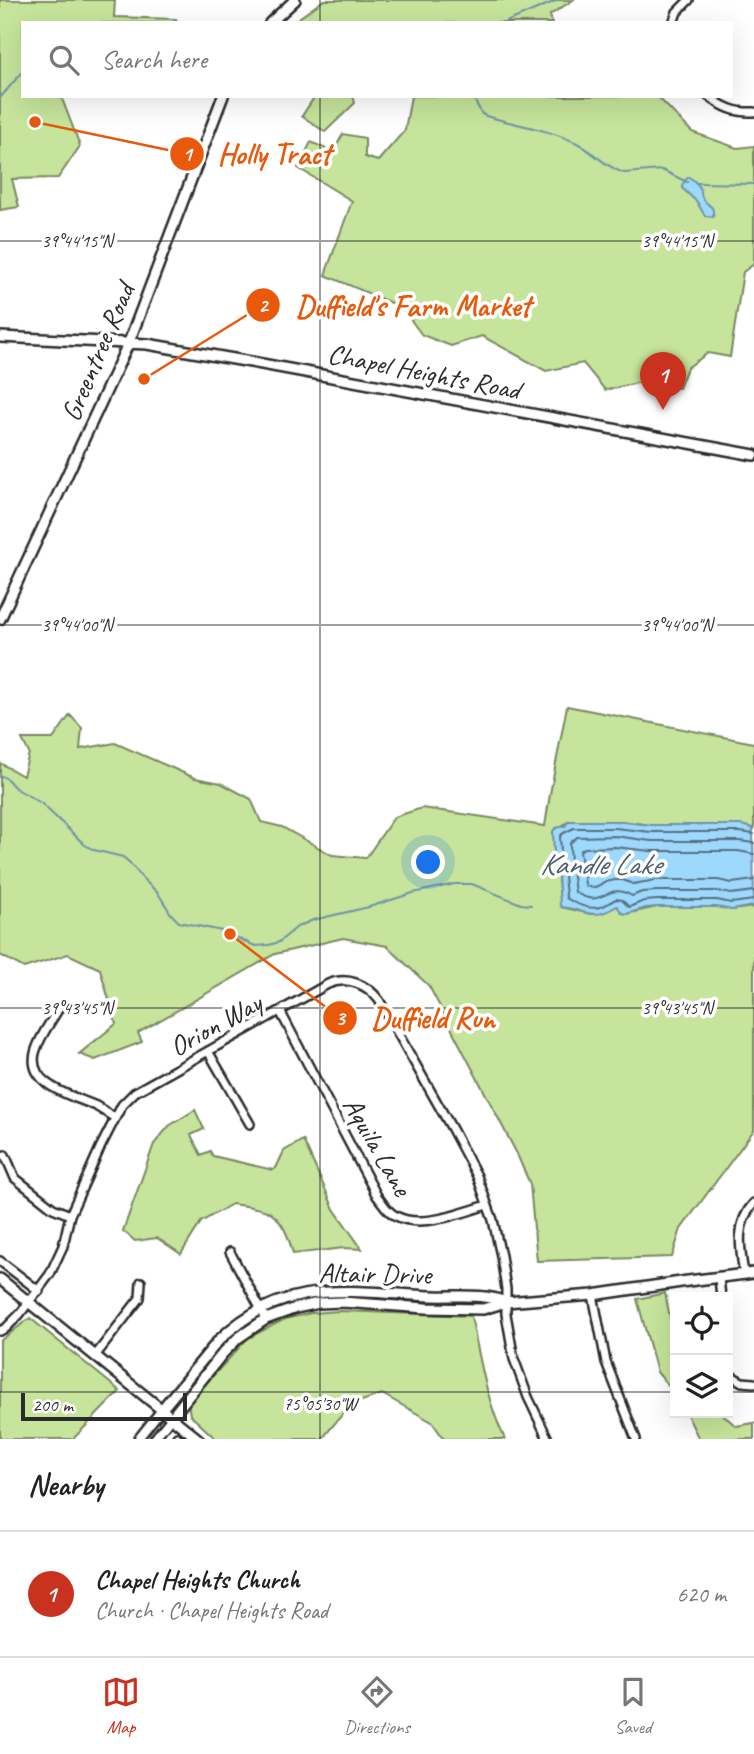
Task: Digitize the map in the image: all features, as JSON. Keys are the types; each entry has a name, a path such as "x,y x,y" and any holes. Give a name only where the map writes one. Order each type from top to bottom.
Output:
{"street":[{"path":"272,21 295,0"},
{"path":"674,21 677,12 689,0"},
{"name":"Greentree Road","path":"0,619 130,342 222,98"},
{"path":"710,98 734,112 754,112"},
{"name":"Chapel Heights Road","path":"0,337 130,342 754,456"},
{"name":"Orion Way","path":"0,1331 30,1303 50,1274 59,1257 70,1216 122,1105 135,1092 208,1051 335,981 344,981 359,984 373,993 477,1177 488,1205 501,1256 514,1359 548,1439"},
{"path":"59,1008 34,1056 39,1076 52,1087 115,1118"},
{"name":"Aquila Lane","path":"280,1011 377,1196 387,1210 402,1219 423,1220 453,1216 488,1205"},
{"path":"208,1051 250,1124"},
{"path":"5,1155 15,1178 53,1208 70,1216"},
{"path":"749,1274 740,1247 740,1230 754,1203"},
{"path":"230,1252 266,1319"},
{"path":"0,1261 39,1291"},
{"name":"Altair Drive","path":"171,1418 238,1338 266,1319 296,1308 331,1302 487,1309 506,1302 593,1295 749,1274"},
{"path":"719,1278 720,1292"},
{"path":"0,1279 198,1439"},
{"path":"95,1356 140,1298 141,1282"},
{"name":"Altair Drive","path":"162,1409 229,1329 260,1309 293,1297 332,1290 485,1297 506,1302"},
{"path":"593,1295 606,1362 636,1439"},
{"path":"187,1377 197,1385"},
{"path":"733,1377 742,1382 754,1383"},
{"path":"138,1439 162,1409"},
{"path":"154,1439 171,1418"}],"green space":[{"path":"0,0 115,0 114,17 176,19 177,21 21,21 21,98 62,98 80,146 58,178 12,179 19,207 0,210"},
{"path":"324,0 573,0 550,15 552,21 295,21"},
{"path":"314,98 354,98 355,103 325,132 302,116"},
{"path":"411,98 659,98 692,132 737,148 754,146 754,264 743,272 730,357 708,353 687,368 679,388 642,382 605,390 583,363 546,371 482,336 451,346 422,335 401,307 325,275 352,201 298,168 311,142 333,152 343,134 365,138 365,157 378,161 405,130"},
{"path":"567,706 754,743 754,829 651,825 622,821 569,821 553,832 561,907 591,914 617,906 626,914 657,907 717,907 732,910 754,907 754,1130 681,1229 672,1257 537,1261 530,1184 516,1152 429,986 387,946 343,938 275,954 138,1033 142,1042 95,1060 79,1054 116,1024 100,969 68,954 24,968 0,955 0,763 23,776 29,753 22,739 53,739 70,715 82,728 80,749 115,743 195,778 221,783 251,799 261,822 282,827 332,855 366,858 394,817 422,808 545,826"},
{"path":"195,1110 204,1129 191,1135 201,1155 210,1151 213,1156 273,1170 284,1151 303,1140 334,1209 362,1249 344,1248 293,1254 284,1230 273,1214 259,1208 232,1204 201,1222 181,1254 157,1238 135,1241 123,1231 154,1144 169,1126"},
{"path":"665,1293 670,1318 670,1388 657,1372 637,1299"},
{"path":"340,1311 471,1316 488,1394 505,1439 444,1439 432,1422 382,1394 350,1405 322,1439 216,1439 190,1415 188,1403 248,1338 285,1319 311,1313"},
{"path":"30,1318 120,1391 73,1439 0,1439 0,1341"},
{"path":"688,1418 727,1418 736,1426 754,1423 754,1439 699,1439"}],"water":[{"path":"688,177 699,186 704,200 713,209 713,217 705,216 697,202 682,188"},
{"name":"Kandle Lake","path":"569,821 741,825 753,828 754,906 732,910 717,907 657,907 626,914 617,906 595,914 561,907 558,875 555,874 553,831 565,826"}],"waterway":[{"path":"509,21 558,0"},
{"path":"0,98 21,73"},
{"path":"473,98 486,116 566,138 624,173 662,170 687,182"},
{"path":"696,183 754,184"},
{"path":"0,775 15,788 41,803 85,845 123,857 158,893 179,922 222,931 255,946 279,942 297,927 313,920 455,884 472,884 521,904 531,905"}],"place":[{"name":"Holly Tract","path":"35,122"},
{"name":"Duffield's Farm Market","path":"144,379"},
{"name":"Chapel Heights Church","path":"663,410"},
{"name":"Duffield Run","path":"230,934"}]}
